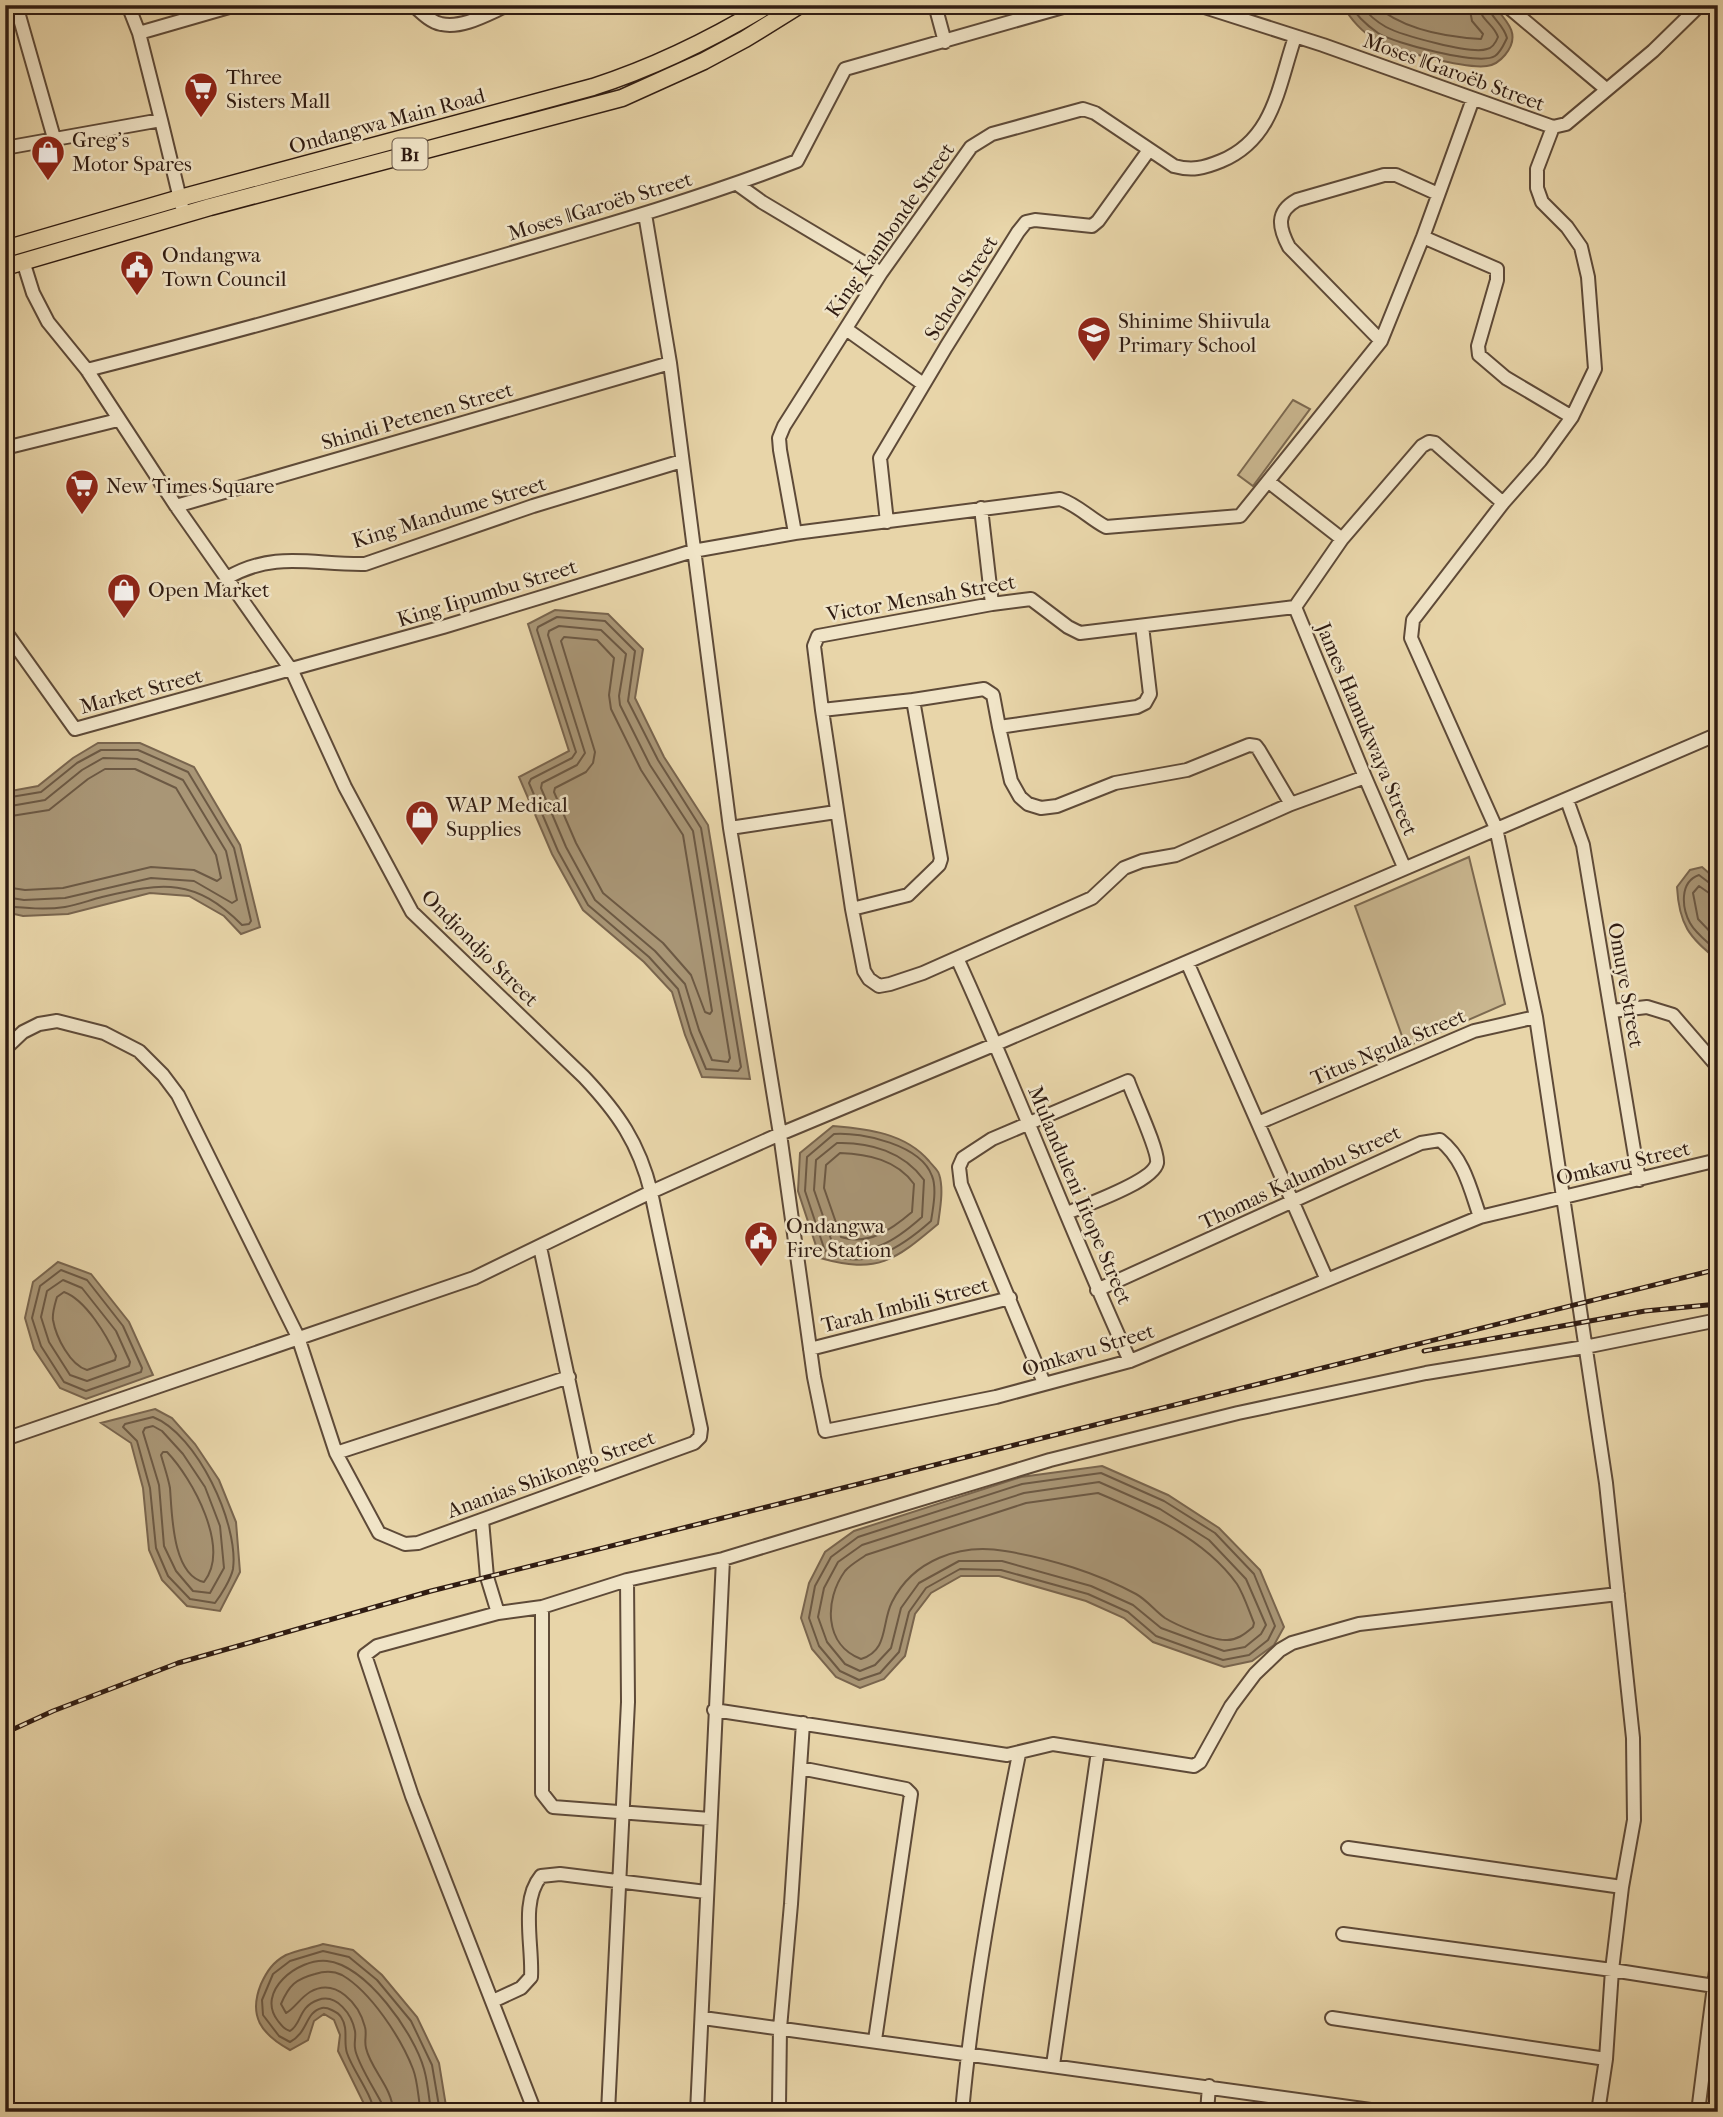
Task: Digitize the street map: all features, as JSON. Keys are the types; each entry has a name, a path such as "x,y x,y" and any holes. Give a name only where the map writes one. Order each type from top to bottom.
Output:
{"main road":[{"name":"Ondangwa Main Road","path":"5,249 180,198 593,87 672,57 768,5"},
{"name":"Ondangwa Main Road","path":"5,265 622,98 679,73 745,39 800,5"},
{"path":"672,57 679,73"}],"street":[{"path":"16,5 54,138"},
{"path":"128,5 139,33 183,215"},
{"path":"139,33 236,5"},
{"path":"413,5 428,18 442,25 467,22 508,5"},
{"path":"935,5 945,41"},
{"name":"Moses ǁGaroëb Street","path":"87,370 239,332 646,214 737,184 797,161 845,69 1070,5"},
{"name":"Moses ǁGaroëb Street","path":"1198,5 1235,12 1295,37 1553,127 1566,124 1653,51 1700,5"},
{"path":"1506,5 1606,89"},
{"name":"King Kambonde Street","path":"795,533 779,438 799,399 881,273 971,147 992,134 1083,109 1095,113 1174,166 1189,170 1206,167 1238,154 1258,136 1268,119 1295,37"},
{"name":"King Iipumbu Street","path":"292,671 693,551 795,533 1060,499 1074,503 1094,521 1106,527 1240,516 1381,341 1423,237 1473,100"},
{"path":"5,148 161,120"},
{"path":"1553,127 1537,169 1537,188 1542,202 1581,247 1588,277 1595,369 1572,417 1413,620 1411,638 1496,828 1535,1017 1606,1483 1633,1738 1634,1820 1622,1887 1612,1970 1606,2059 1598,2112"},
{"name":"School Street","path":"887,522 880,458 923,384 1026,222 1035,220 1092,226 1149,150"},
{"path":"1381,341 1289,247 1283,237 1280,221 1286,206 1297,200 1384,175 1396,175 1438,194"},
{"path":"737,184 762,202 881,273"},
{"name":"Omkavu Street","path":"646,214 670,363 730,828 825,1431 996,1398 1130,1361 1480,1217 1718,1160"},
{"path":"1423,237 1497,269 1497,280 1478,346 1479,355 1506,378 1572,417"},
{"name":"Ondjondjo Street","path":"23,261 33,293 48,322 87,370 176,506 292,671 345,787 412,912 611,1105 630,1134 646,1170 651,1192"},
{"path":"846,328 923,384"},
{"name":"Shindi Petenen Street","path":"176,506 670,363"},
{"path":"5,448 118,420"},
{"path":"1295,607 1342,539 1422,446 1429,442 1435,443 1503,503"},
{"name":"King Mandume Street","path":"227,578 260,563 305,560 365,564 533,506 682,461"},
{"path":"1269,482 1342,539"},
{"path":"981,508 992,604"},
{"name":"Victor Mensah Street","path":"957,958 923,973 878,986 864,971 836,812 814,646 818,636 1031,599 1080,633 1295,607"},
{"name":"James Hamukwaya Street","path":"1295,607 1404,867"},
{"path":"999,727 1137,707 1145,703 1150,694 1142,626"},
{"name":"Market Street","path":"5,631 75,729 292,671"},
{"path":"822,710 984,689 993,695 1012,781 1020,797 1041,808 1057,807 1115,783 1187,770 1249,745 1256,746 1259,750 1291,804"},
{"path":"852,909 908,895 942,859 913,700"},
{"path":"5,1438 474,1278 651,1192 780,1134 1718,734"},
{"path":"957,958 1092,898 1124,868 1142,861 1176,855 1291,804 1365,777"},
{"name":"Omuye Street","path":"1567,800 1583,845 1639,1180"},
{"path":"730,828 836,812"},
{"name":"Mulanduleni Iitope Street","path":"957,958 1029,1122 1097,1290 1130,1361"},
{"path":"1187,962 1327,1280"},
{"path":"1612,1011 1647,1007 1673,1015 1718,1067"},
{"name":"Titus Ngula Street","path":"1258,1123 1474,1031 1535,1017"},
{"name":"Ananias Shikongo Street","path":"5,1049 23,1032 39,1024 57,1021 104,1033 139,1051 178,1095 298,1337 336,1453 379,1533 405,1544 418,1543 482,1520 694,1443 700,1437 701,1429 651,1192"},
{"path":"1044,1383 961,1184 959,1167 963,1158 992,1139 1128,1081 1157,1162 1141,1181 1067,1213"},
{"name":"Thomas Kalumbu Street","path":"1097,1290 1421,1143 1440,1140 1451,1149 1462,1166 1480,1217"},
{"path":"540,1248 590,1480"},
{"name":"Tarah Imbili Street","path":"810,1349 1010,1298"},
{"path":"535,2112 412,1796 365,1655 377,1646 498,1613 542,1607 627,1580 723,1559 1049,1460 1238,1413 1426,1373 1585,1347 1718,1320"},
{"path":"336,1453 569,1377"},
{"path":"482,1520 487,1577 498,1613"},
{"path":"697,2112 723,1559"},
{"path":"608,2112 628,1702 627,1580"},
{"path":"714,1710 1007,1755 1053,1744 1194,1766 1200,1762 1231,1706 1255,1674 1280,1650 1292,1643 1359,1624 1618,1594"},
{"path":"542,1607 542,1793 553,1807 710,1819"},
{"path":"786,2112 779,2105 780,2028 792,1904 803,1723"},
{"path":"1053,2065 1098,1751"},
{"path":"962,2112 967,2053 994,1877 1019,1754"},
{"path":"800,1768 906,1789 911,1794 875,2040"},
{"path":"1348,1848 1622,1887"},
{"path":"493,2001 521,1988 531,1977 531,1903 535,1884 541,1876 560,1874 706,1892"},
{"path":"1343,1934 1714,1986"},
{"path":"1698,2112 1718,1956"},
{"path":"703,2018 1209,2086 1310,2106 1385,2112"},
{"path":"1332,2018 1606,2059"},
{"path":"1207,2112 1209,2086"}],"shaded area":[{"path":"1293,400 1310,409 1253,486 1238,475"},
{"path":"1469,857 1505,1004 1406,1047 1355,906"}],"water":[{"path":"1343,5 1493,5 1511,28 1512,41 1505,55 1492,65 1448,62 1376,40 1357,25"},
{"path":"555,610 608,614 643,649 635,698 664,757 708,825 750,1079 702,1077 672,992 644,962 583,910 552,854 519,777 569,751 528,624"},
{"path":"98,743 140,743 194,767 240,845 260,927 241,934 224,916 189,896 150,893 68,914 23,916 5,912 5,792 38,786 73,758"},
{"path":"1702,867 1718,881 1718,960 1700,945 1687,929 1678,900 1677,887 1690,870"},
{"path":"833,1126 872,1131 897,1138 919,1152 939,1174 941,1192 938,1224 909,1247 884,1261 857,1265 820,1258 798,1191 800,1153"},
{"path":"58,1262 91,1274 129,1322 153,1375 86,1399 60,1388 34,1349 25,1318 33,1282"},
{"path":"155,1409 172,1418 195,1444 219,1480 236,1522 240,1572 220,1611 187,1606 162,1580 149,1550 143,1488 131,1443 101,1423"},
{"path":"1102,1466 1168,1495 1219,1528 1260,1570 1284,1627 1274,1645 1252,1661 1224,1667 1153,1642 1124,1618 1086,1601 999,1576 961,1576 931,1593 915,1614 905,1656 884,1679 860,1688 836,1677 812,1649 801,1618 809,1583 825,1552 854,1531 1021,1477"},
{"path":"323,1944 353,1950 382,1975 417,2017 439,2063 447,2112 368,2112 338,2051 340,2035 334,2020 324,2014 314,2021 308,2040 290,2050 265,2031 257,2015 256,2006 257,1995 268,1971 286,1955"}],"railway":[{"path":"5,1733 53,1711 178,1663 431,1591 1718,1269"},
{"path":"1424,1351 1645,1311 1718,1304"}],"place":[{"name":"Three Sisters Mall","path":"201,119"},
{"name":"Greg's Motor Spares","path":"48,182"},
{"name":"Ondangwa Town Council","path":"137,297"},
{"name":"Shinime Shiivula Primary School","path":"1094,363"},
{"name":"New Times Square","path":"82,516"},
{"name":"Open Market","path":"124,620"},
{"name":"WAP Medical Supplies","path":"422,847"},
{"name":"Ondangwa Fire Station","path":"761,1268"}]}
